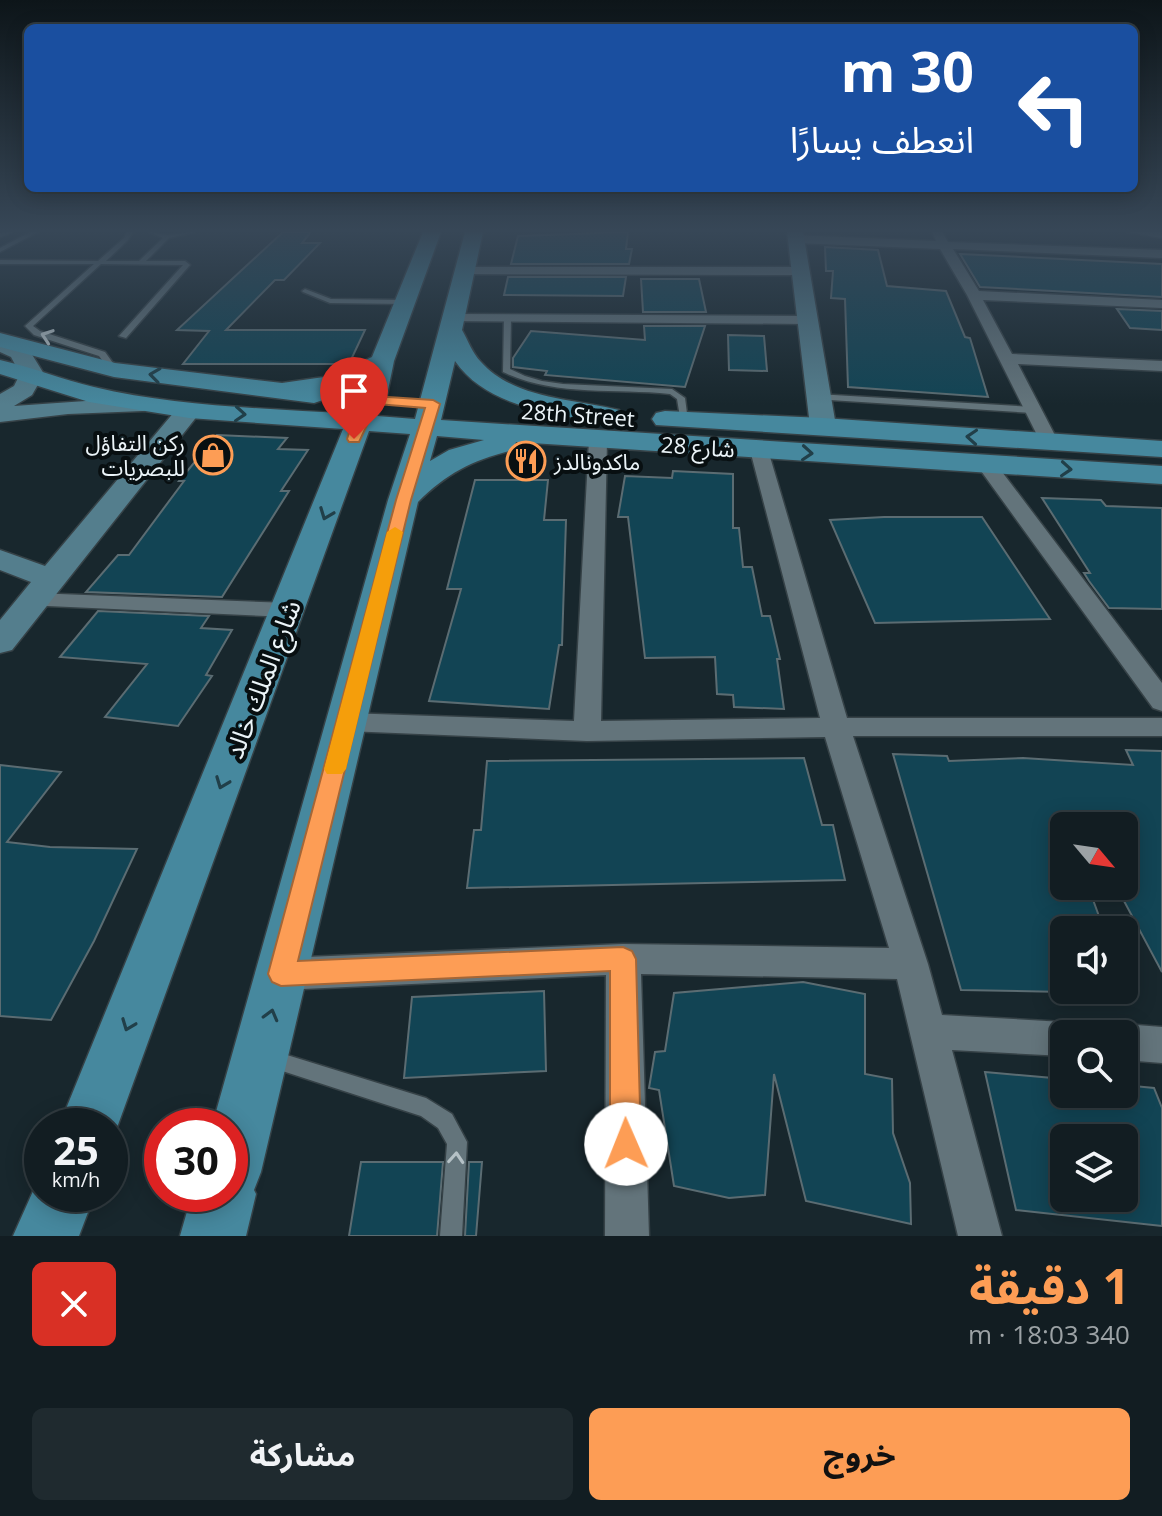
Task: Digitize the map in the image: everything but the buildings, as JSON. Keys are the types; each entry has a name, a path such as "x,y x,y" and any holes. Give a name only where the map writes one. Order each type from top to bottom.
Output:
{"main road":[{"name":"شارع الملك خالد","path":"96,1108 410,290"},
{"path":"247,1108 403,500 461,290"},
{"path":"453,324 460,349 476,372 596,431"},
{"path":"0,342 114,370 271,391 360,426"},
{"path":"271,391 334,384 359,376 382,361"},
{"name":"شارع 28","path":"0,367 32,374 89,394 143,404 360,426 428,416 759,450 1162,475"},
{"name":"28th Street","path":"428,416 596,431 684,421 823,426 1162,449"},
{"path":"403,500 433,470 464,452 596,431"},
{"path":"46,1236 56,1212"},
{"path":"213,1236 219,1212"}],"street":[{"path":"803,290 823,426"},
{"path":"971,290 1050,443"},
{"path":"974,295 1162,304"},
{"path":"453,324 507,318 807,320"},
{"path":"0,342 20,353 32,374 24,390 0,404"},
{"path":"1007,359 1162,366"},
{"path":"0,415 68,407 143,404"},
{"path":"0,642 189,410"},
{"path":"587,731 596,431"},
{"path":"759,450 836,727 911,964 980,1236"},
{"path":"986,464 1162,702"},
{"path":"0,559 43,589 289,610"},
{"path":"347,722 587,731 1162,727"},
{"path":"281,974 623,959 911,964"},
{"path":"623,959 627,1236"},
{"path":"928,1031 1050,1038"},
{"path":"1138,1043 1162,1045"}],"lane":[{"path":"69,290 29,326 37,333 102,354 114,370"},
{"path":"123,336 165,290"},
{"path":"305,291 330,301 405,302"},
{"path":"507,318 506,370 515,376 542,384 672,392 681,398 684,421"},
{"path":"817,397 1033,410"},
{"path":"260,1056 426,1108 445,1121 457,1142 451,1236"}],"slow traffic":[{"path":"335,769 395,532"}],"place":[{"name":"ركن التفاؤل للبصريات","path":"213,455"},
{"name":"ماكدونالدز","path":"526,461"}],"route":[{"path":"354,439 359,423 373,400 433,404 403,500 281,974 623,959 626,1144"}]}
